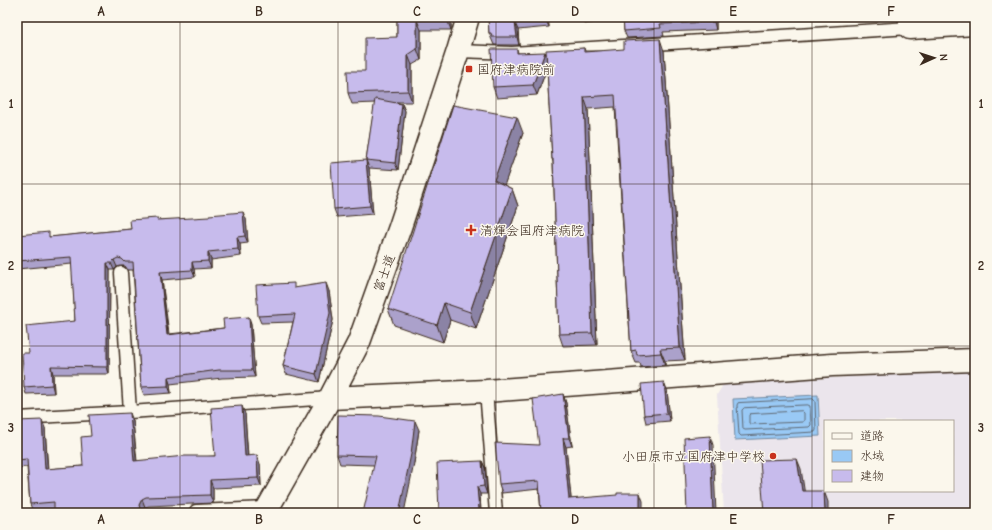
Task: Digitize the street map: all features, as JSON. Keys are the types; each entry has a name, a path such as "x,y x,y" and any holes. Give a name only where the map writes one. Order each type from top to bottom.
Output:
{"street":[{"name":"富士道","path":"266,511 330,398 359,342 400,227 468,17"},
{"path":"910,22 975,24"},
{"path":"330,398 486,390 832,364 975,360"}],"lane":[{"path":"458,51 512,53 910,22"},
{"path":"121,273 130,412"},
{"path":"486,390 496,513"},
{"path":"17,418 130,412 330,398"},
{"path":"181,512 266,511"}],"shaded area":[{"name":"小田原市立国府津中学校","path":"975,371 975,513 724,513 717,395 724,383"}],"water":[{"path":"818,395 820,436 735,440 733,399"}],"building":[{"path":"397,17 447,17 447,19 417,20 417,49 408,55 408,91 348,93 347,71 365,71 365,38 397,37"},
{"path":"488,17 546,17 546,20 515,23 517,37 492,37 491,33 489,33"},
{"path":"623,17 713,17 714,22 660,24 661,28 624,31"},
{"path":"660,39 680,348 660,349 661,353 637,355 636,350 631,351 615,95 584,97 592,333 559,334 553,159 546,50 584,48 584,52 624,49 624,41"},
{"path":"491,49 517,49 517,53 545,52 533,85 493,87"},
{"path":"375,99 402,104 395,163 366,160"},
{"path":"453,105 517,117 494,180 512,189 470,312 444,303 437,325 388,309"},
{"path":"366,160 370,206 334,209 331,163"},
{"path":"243,212 245,236 237,237 238,249 208,252 208,261 192,262 192,270 160,272 167,335 224,328 223,319 249,317 252,370 219,370 168,377 168,386 141,387 133,262 125,262 118,258 111,263 107,263 107,367 51,366 52,385 24,387 22,353 29,353 26,326 75,321 71,257 17,261 17,235 49,232 49,237 131,229 130,220 209,217 209,215"},
{"path":"294,283 294,288 326,283 330,313 316,374 283,366 295,314 258,316 256,285"},
{"path":"664,382 667,413 644,415 641,384"},
{"path":"563,394 569,438 563,438 569,499 617,495 617,493 640,493 640,513 541,513 539,481 499,484 495,443 539,445 533,399"},
{"path":"242,406 245,456 257,455 258,478 210,480 210,495 146,497 142,499 139,505 140,509 146,512 211,510 211,513 54,513 54,502 30,504 27,459 17,460 17,421 42,420 45,469 83,466 81,437 91,436 89,415 130,413 134,461 185,456 215,456 211,408"},
{"path":"338,415 379,416 415,421 411,454 399,513 363,513 376,456 337,455"},
{"path":"710,436 713,513 687,513 684,438"},
{"path":"797,459 802,491 824,491 825,513 764,513 760,460"},
{"path":"482,461 484,486 477,487 479,510 439,512 437,463"}],"place":[{"name":"国府津病院前","path":"469,69"},
{"name":"清輝会国府津病院","path":"471,230"},
{"name":"小田原市立国府津中学校","path":"773,456"}]}
